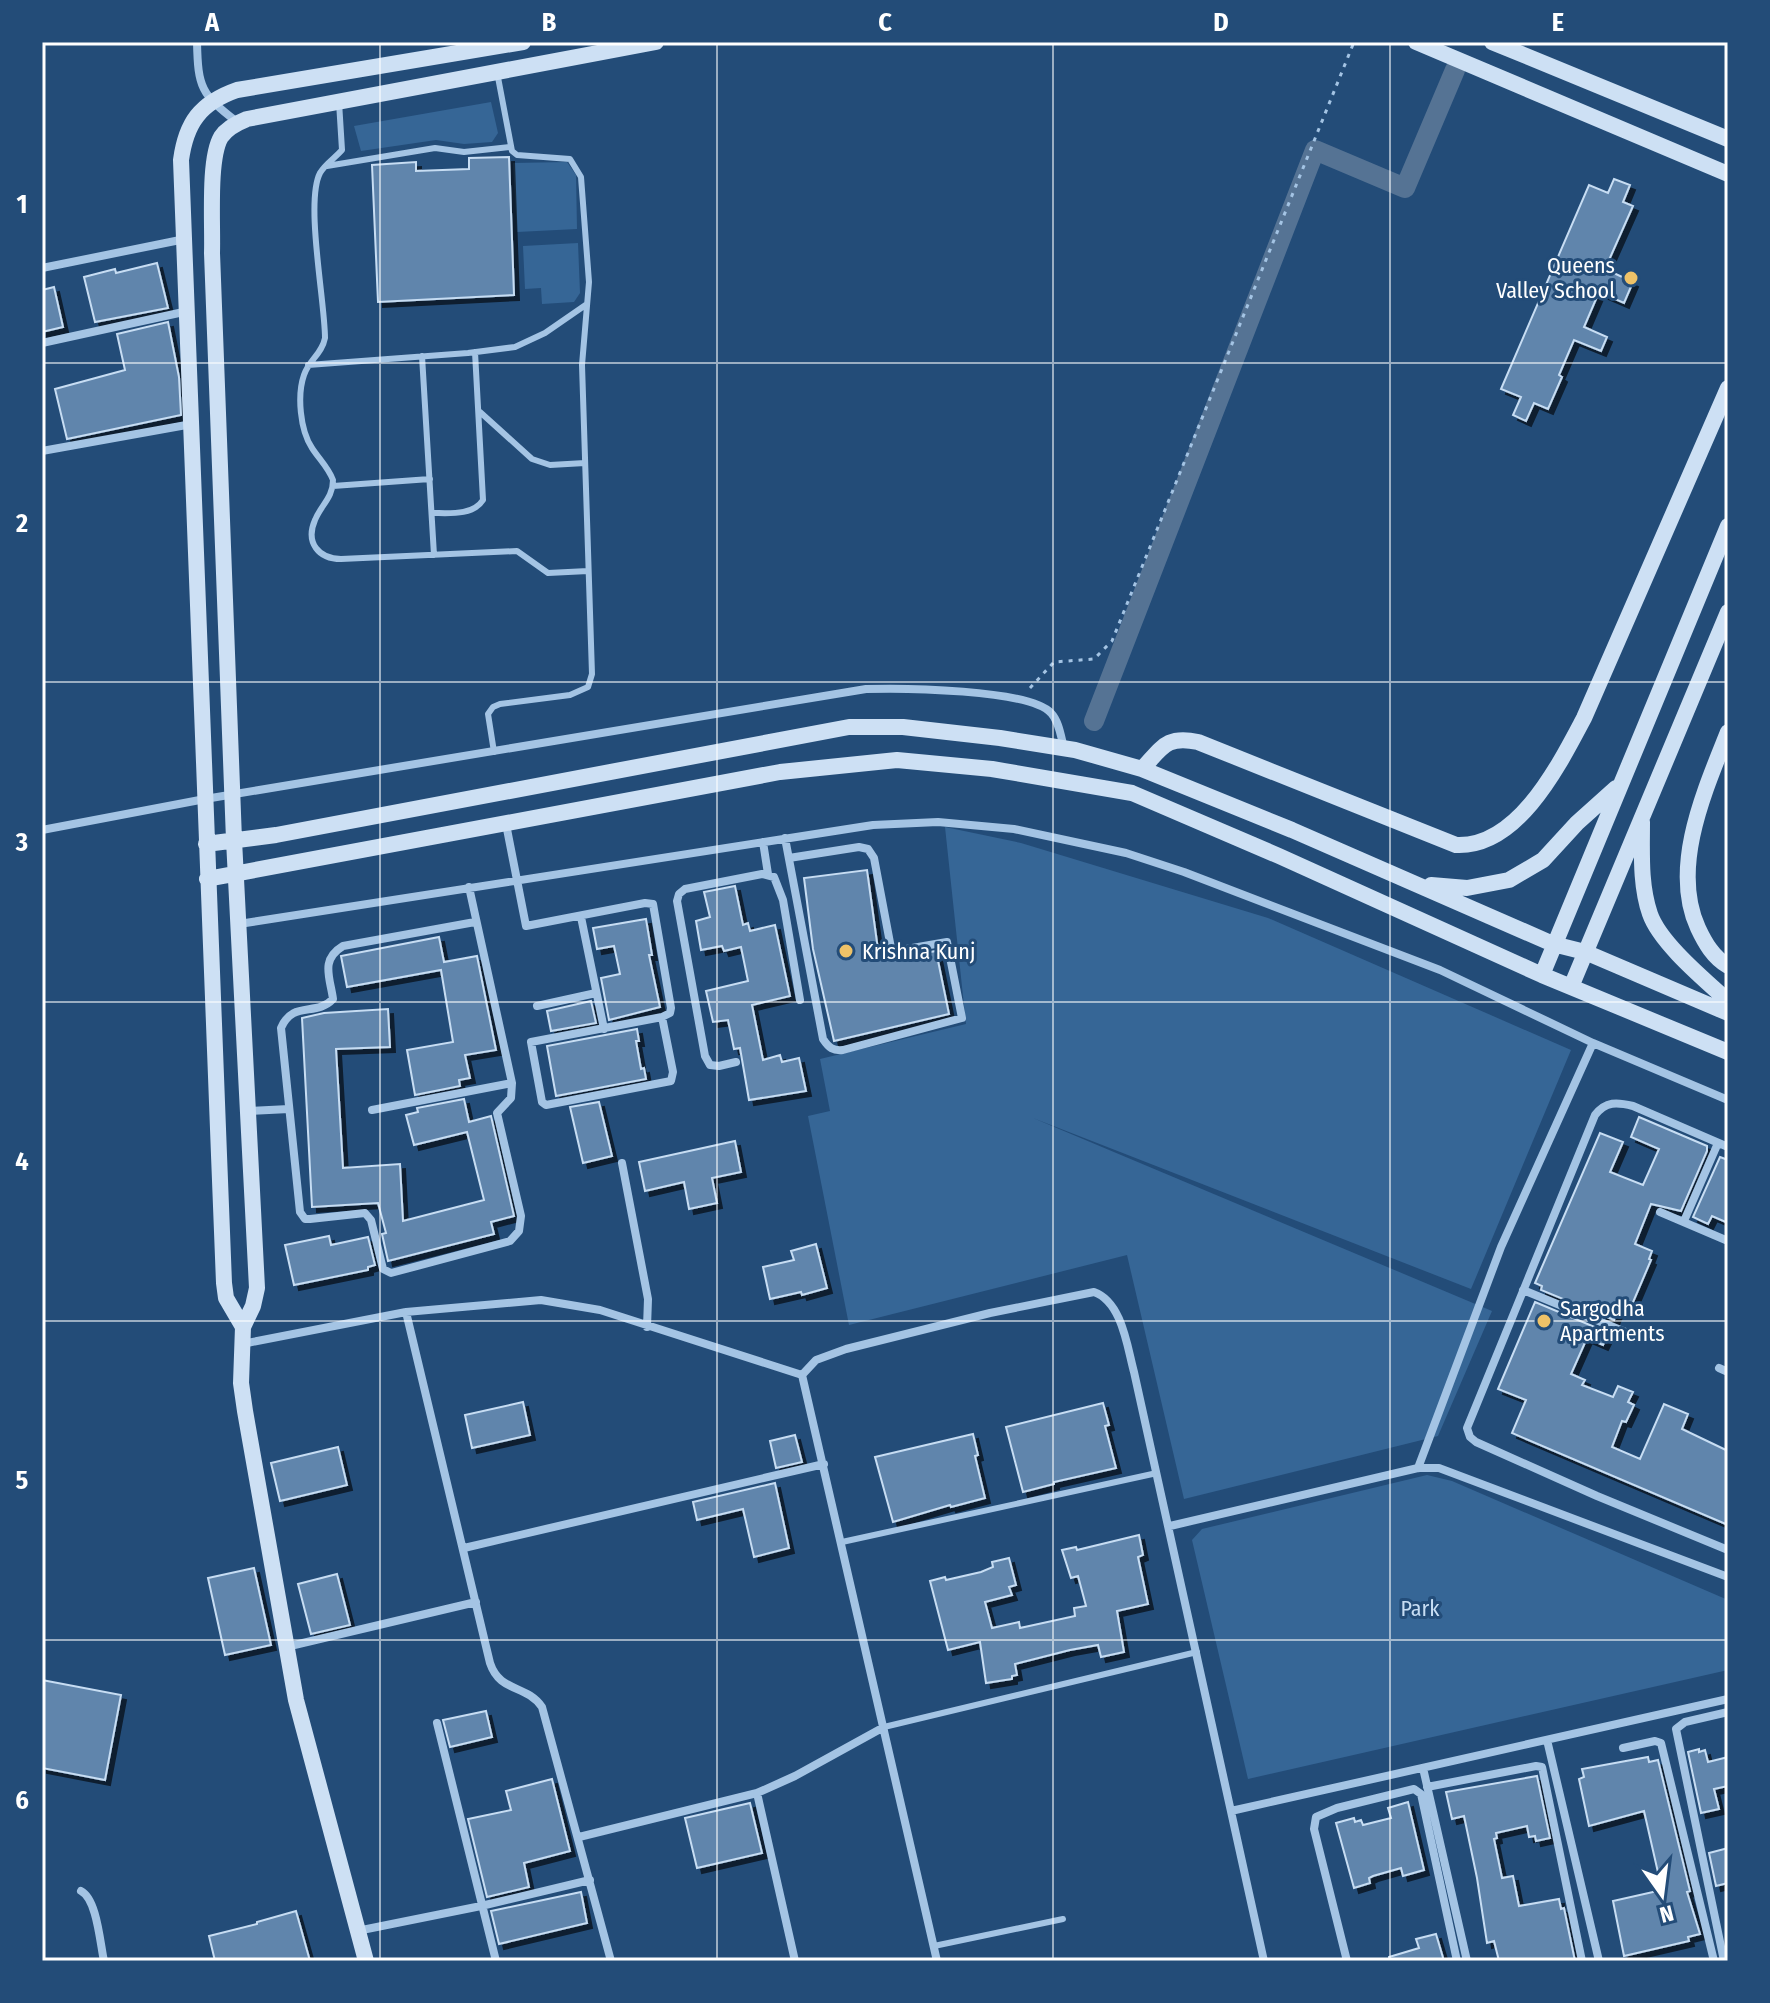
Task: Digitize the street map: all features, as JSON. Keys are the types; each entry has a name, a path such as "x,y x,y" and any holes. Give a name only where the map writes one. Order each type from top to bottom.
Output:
{"main road":[{"path":"242,1335 226,1298 224,1283 181,160 184,141 191,122 212,103 237,90 523,42"},
{"path":"366,1961 296,1700 241,1383 242,1335 257,1288 234,840 212,253 215,159 222,135 237,122 656,42"},
{"path":"1416,42 1728,174"},
{"path":"1492,42 1728,139"},
{"path":"1142,769 1163,745 1181,739 1198,742 1456,845 1472,846 1499,833 1539,793 1584,718 1728,388"},
{"path":"1542,975 1728,526"},
{"path":"1571,987 1728,612"},
{"path":"206,844 276,835 849,727 903,727 1064,748 1142,769 1553,944 1585,952 1728,1013"},
{"path":"1728,732 1702,796 1686,872 1691,913 1704,941 1718,960 1728,966"},
{"path":"207,879 780,772 897,760 992,769 1132,793 1542,975 1728,1052"},
{"path":"1414,883 1467,888 1509,880 1543,860 1577,823 1620,784"},
{"path":"1642,817 1643,880 1651,917 1675,951 1728,1001"}],"street":[{"path":"197,42 198,76 212,103 237,122"},
{"path":"42,268 185,238"},
{"path":"42,343 188,311"},
{"path":"42,451 193,424"},
{"path":"42,830 205,799 866,689 950,690 1043,706 1056,719 1064,748"},
{"path":"239,924 873,825 938,822 1014,829 1126,853 1184,872 1440,970 1593,1043 1728,1100"},
{"path":"506,824 527,927 645,903 653,904 671,1011 662,1017 531,1042 542,1102 550,1104 671,1081 673,1072 662,1017"},
{"path":"785,838 823,1039 827,1046 843,1050 962,1018 947,942 895,951 891,948 874,858 868,849 859,847 789,858"},
{"path":"763,842 768,874"},
{"path":"736,1062 713,1066 705,1056 678,896 685,889 768,874 777,880 800,1000"},
{"path":"469,887 512,1083 511,1098 497,1113 521,1216 519,1231 510,1241 391,1273 383,1269 371,1220 365,1213 310,1219 302,1216 281,1028 286,1018 296,1011 326,1007 333,999 327,963 332,953 343,946 475,922"},
{"path":"581,917 604,1029"},
{"path":"537,1006 596,993"},
{"path":"1418,1468 1501,1247 1593,1043"},
{"path":"372,1110 512,1083"},
{"path":"1728,1147 1633,1106 1618,1102 1601,1108 1595,1115 1467,1428 1470,1437 1597,1496 1728,1550"},
{"path":"248,1111 289,1109"},
{"path":"1684,1221 1718,1143"},
{"path":"622,1163 648,1299 647,1327"},
{"path":"1660,1212 1728,1241"},
{"path":"1523,1290 1628,1333"},
{"path":"802,1375 816,1360 846,1349 990,1313 1094,1292 1104,1296 1112,1306 1121,1326 1170,1526 1264,1961"},
{"path":"242,1335 406,1312 541,1300 600,1310 802,1375"},
{"path":"406,1312 490,1663 500,1682 529,1694 542,1707 611,1961"},
{"path":"802,1375 937,1961"},
{"path":"464,1548 824,1464"},
{"path":"1170,1526 1418,1468 1439,1468 1728,1577"},
{"path":"286,1647 476,1602"},
{"path":"1231,1811 1728,1699"},
{"path":"1724,1961 1676,1729 1685,1722 1728,1712"},
{"path":"437,1723 496,1961"},
{"path":"579,1837 757,1793 795,1776 884,1727"},
{"path":"1547,1740 1599,1961"},
{"path":"1623,1748 1655,1741 1661,1743 1714,1961"},
{"path":"1427,1787 1542,1767 1582,1961"},
{"path":"1423,1768 1467,1961"},
{"path":"1347,1961 1314,1829 1316,1817 1337,1808 1414,1789 1421,1794 1457,1961"},
{"path":"757,1793 795,1961"},
{"path":"357,1931 590,1880"},
{"path":"81,1891 86,1893 92,1904 104,1961"}],"lane":[{"path":"494,752 488,714 493,707 570,695 581,692 591,681 582,348 589,282 582,187 579,171 570,159 517,155 510,147 497,72"},
{"path":"339,102 343,145 319,176 316,217 324,347 308,365 301,390 302,417 311,447 331,474 333,486 312,528 313,544 324,557 341,559 517,551 548,573 588,571"},
{"path":"325,166 435,148 464,152 510,147"},
{"path":"308,365 515,347 532,341 587,304"},
{"path":"432,513 473,509 483,500 475,352"},
{"path":"422,356 434,555"},
{"path":"479,411 532,459 550,465 585,463"},
{"path":"333,486 430,479"},
{"path":"842,1542 1157,1473"},
{"path":"884,1727 1197,1652"},
{"path":"934,1946 1063,1919"}],"path":[{"path":"1028,689 1054,662 1094,659 1112,641 1354,42"}],"green space":[{"path":"491,102 498,133 492,142 464,144 436,140 361,151 354,126"},
{"path":"567,162 576,175 577,229 517,232 513,163"},
{"path":"578,243 580,293 574,302 542,304 541,288 525,289 523,246"},
{"path":"945,827 1021,843 1268,918 1571,1050 1471,1289 1033,1118 1492,1311 1438,1436 1184,1499 1127,1255 849,1325 808,1116 830,1111 820,1059 966,1024"},
{"name":"Park","path":"1427,1475 1452,1481 1728,1600 1728,1670 1248,1779 1192,1540 1202,1529"}],"building":[{"path":"509,157 514,295 378,302 372,165 416,162 416,171 469,169 469,158"},
{"path":"1614,179 1630,185 1623,202 1633,206 1605,269 1633,282 1624,303 1599,292 1584,327 1607,337 1601,351 1574,340 1548,409 1534,403 1526,421 1513,415 1521,397 1501,389 1589,185 1608,193"},
{"path":"157,263 168,308 95,322 84,277"},
{"path":"54,287 63,327 42,332 42,290"},
{"path":"168,322 179,377 181,415 67,439 55,389 125,370 117,334"},
{"name":"Krishna Kunj","path":"867,870 879,957 889,955 896,958 936,951 949,1014 834,1041 813,949 804,878"},
{"path":"735,886 743,925 748,923 750,931 775,925 790,996 752,1005 763,1060 780,1055 782,1062 799,1058 806,1091 749,1100 740,1048 734,1049 728,1020 713,1022 706,991 748,981 741,947 724,951 722,946 701,950 696,921 710,917 704,892"},
{"path":"646,919 652,955 649,955 660,1007 609,1020 601,978 620,974 614,946 597,949 593,928"},
{"path":"439,937 444,962 477,956 496,1050 465,1055 470,1078 459,1080 460,1086 415,1095 407,1050 453,1042 441,970 347,987 341,956"},
{"path":"591,1001 596,1023 551,1031 547,1011"},
{"path":"388,1009 390,1047 336,1049 343,1168 400,1164 403,1221 484,1200 467,1132 414,1145 406,1115 418,1112 417,1108 464,1099 469,1122 491,1116 514,1216 491,1222 494,1234 388,1261 382,1234 386,1233 378,1203 312,1207 302,1018 324,1013"},
{"path":"637,1029 641,1069 644,1068 646,1079 556,1096 547,1046"},
{"path":"599,1102 612,1156 583,1163 570,1107"},
{"path":"1639,1117 1707,1146 1707,1151 1681,1211 1651,1204 1635,1244 1652,1251 1651,1260 1631,1307 1627,1305 1624,1312 1618,1310 1614,1320 1541,1290 1542,1286 1535,1283 1600,1133 1623,1142 1610,1172 1643,1185 1659,1149 1631,1137"},
{"path":"735,1141 741,1172 712,1178 717,1203 689,1209 684,1182 645,1191 639,1162"},
{"path":"1720,1157 1728,1160 1728,1223 1712,1216 1708,1224 1693,1217"},
{"path":"329,1236 331,1245 368,1237 375,1265 368,1267 368,1270 294,1285 285,1245"},
{"path":"816,1244 827,1288 770,1299 763,1267 794,1260 791,1251"},
{"path":"1535,1302 1609,1333 1603,1345 1587,1338 1571,1374 1585,1380 1582,1385 1613,1397 1618,1386 1633,1392 1628,1402 1634,1405 1626,1422 1622,1421 1612,1447 1640,1459 1664,1404 1688,1414 1682,1429 1728,1451 1728,1525 1512,1433 1526,1400 1498,1389"},
{"path":"523,1402 530,1435 472,1448 465,1415"},
{"path":"1103,1403 1109,1425 1105,1426 1116,1468 1023,1492 1006,1427"},
{"path":"973,1434 985,1498 893,1522 875,1457"},
{"path":"795,1435 802,1462 776,1468 770,1441"},
{"path":"338,1447 347,1485 280,1501 271,1463"},
{"path":"775,1483 789,1548 754,1557 743,1509 697,1520 693,1502"},
{"path":"1139,1535 1143,1555 1138,1557 1148,1604 1117,1611 1124,1652 1101,1657 1098,1645 1070,1650 1015,1664 1017,1675 1012,1679 986,1683 980,1642 948,1650 930,1581 981,1572 993,1567 992,1562 1009,1558 1016,1585 1009,1587 1012,1595 985,1602 992,1628 1019,1622 1020,1628 1075,1616 1074,1608 1086,1606 1078,1576 1071,1578 1062,1550 1076,1547 1077,1550"},
{"path":"254,1568 271,1645 225,1655 208,1578"},
{"path":"337,1574 350,1625 311,1634 298,1584"},
{"path":"42,1680 121,1695 105,1780 42,1768"},
{"path":"486,1711 492,1737 450,1747 443,1720"},
{"path":"1699,1749 1699,1752 1705,1750 1708,1762 1728,1757 1728,1786 1714,1789 1719,1809 1701,1813 1688,1752"},
{"path":"1648,1757 1649,1762 1658,1760 1690,1891 1687,1892 1700,1934 1688,1937 1689,1941 1624,1956 1613,1901 1662,1890 1644,1811 1589,1826 1579,1779 1584,1777 1582,1769"},
{"path":"1537,1776 1550,1838 1536,1841 1535,1836 1529,1837 1527,1826 1496,1833 1497,1838 1494,1839 1502,1878 1513,1876 1519,1906 1559,1899 1561,1909 1564,1908 1575,1961 1499,1961 1494,1941 1487,1943 1464,1816 1452,1819 1446,1792"},
{"path":"552,1779 570,1851 524,1863 529,1887 487,1897 468,1819 511,1810 506,1791"},
{"path":"1408,1802 1424,1870 1403,1876 1401,1868 1373,1876 1369,1878 1370,1883 1354,1888 1336,1823 1354,1818 1355,1822 1361,1820 1363,1825 1391,1818 1388,1808"},
{"path":"750,1803 762,1853 697,1868 685,1818"},
{"path":"1728,1848 1728,1883 1716,1886 1709,1853"},
{"path":"581,1892 587,1923 499,1944 491,1911"},
{"path":"296,1911 310,1961 215,1961 209,1936"},
{"path":"1436,1934 1444,1961 1389,1961 1389,1957 1419,1948 1416,1939"}],"waterway":[{"path":"1094,721 1315,150 1405,188 1455,70"}],"place":[{"name":"Queens Valley School","path":"1631,278"},
{"name":"Krishna Kunj","path":"846,951"},
{"name":"Sargodha Apartments","path":"1544,1321"}]}
